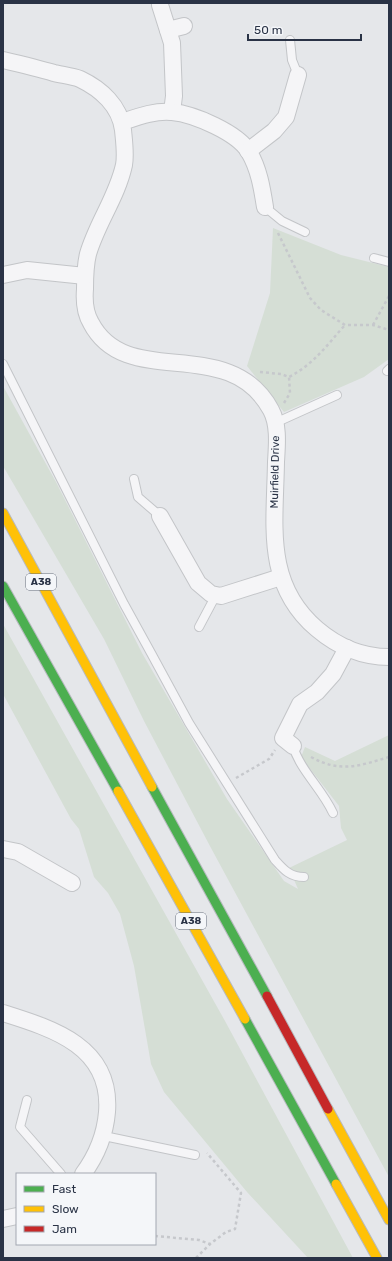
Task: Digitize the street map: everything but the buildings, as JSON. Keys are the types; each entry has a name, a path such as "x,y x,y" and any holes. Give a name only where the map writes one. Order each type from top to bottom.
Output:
{"highway":[{"name":"A38","path":"3,513 389,1220"},
{"name":"A38","path":"3,586 200,936 377,1258"}],"street":[{"path":"160,5 168,30 172,50 174,96 172,112"},
{"path":"168,30 184,26"},
{"name":"Muirfield Drive","path":"3,60 79,79 115,105 122,122 125,162 117,188 88,254 85,276 86,312 90,322 103,340 114,348 134,358 198,365 221,370 239,376 260,395 274,419 277,447 275,546 281,577 288,593 301,614 321,632 347,648 367,655 389,657"},
{"path":"248,151 274,131 286,117 298,75"},
{"path":"122,122 145,114 172,112 211,123 228,132 248,151 259,176 265,207"},
{"path":"3,275 27,270 85,276"},
{"path":"160,516 176,531 198,583 205,590 221,596 281,577"},
{"path":"289,743 283,738 300,704 317,692 332,674 347,648"},
{"path":"3,849 18,852 72,883"},
{"path":"3,1013 53,1030 79,1046 94,1060 104,1078 107,1092 104,1136 94,1157 84,1173"},
{"path":"3,1219 16,1216"}],"lane":[{"path":"290,40 292,60 298,75"},
{"path":"265,207 282,221 305,232"},
{"path":"374,258 389,262"},
{"path":"3,364 124,604 189,723 275,860 287,873 293,876 304,877"},
{"path":"274,419 337,395"},
{"path":"134,479 138,496 160,516"},
{"path":"200,627 216,595"},
{"path":"289,743 296,756 327,799 333,812"},
{"path":"27,1100 20,1127 60,1173"},
{"path":"104,1136 195,1155"}],"path":[{"path":"265,207 273,220 310,298 321,310 345,325 373,325 389,330"},
{"path":"373,325 389,296"},
{"path":"289,377 320,355 345,325"},
{"path":"239,376 250,368 261,373 281,374 289,377"},
{"path":"274,419 290,393 289,377"},
{"path":"226,784 269,759 276,750 289,743 325,764 336,767 352,766 389,757"},
{"path":"195,1155 203,1149 241,1193 235,1229 226,1232 210,1244 196,1258"},
{"path":"156,1236 199,1240 210,1244"}],"shaded area":[{"path":"273,228 341,255 389,267 389,359 364,377 284,412 247,366 270,293"},
{"path":"3,386 56,482 142,653 227,799 284,881 298,889 289,868 347,840 341,828 339,806 301,757 305,747 335,761 389,735 389,1177 211,848 144,721 104,639 3,466"},
{"path":"3,624 225,1021 353,1258 308,1258 247,1192 164,1092 151,1064 134,966 120,914 108,893 94,877 79,829 71,819 3,694"}],"traffic: fast":[{"path":"3,586 118,791"},
{"path":"152,787 267,996"},
{"path":"245,1019 336,1184"}],"traffic: slow":[{"path":"3,513 152,787"},
{"path":"118,791 245,1019"},
{"path":"328,1109 389,1220"},
{"path":"336,1184 377,1258"}],"traffic: jam":[{"path":"267,996 328,1109"}]}
